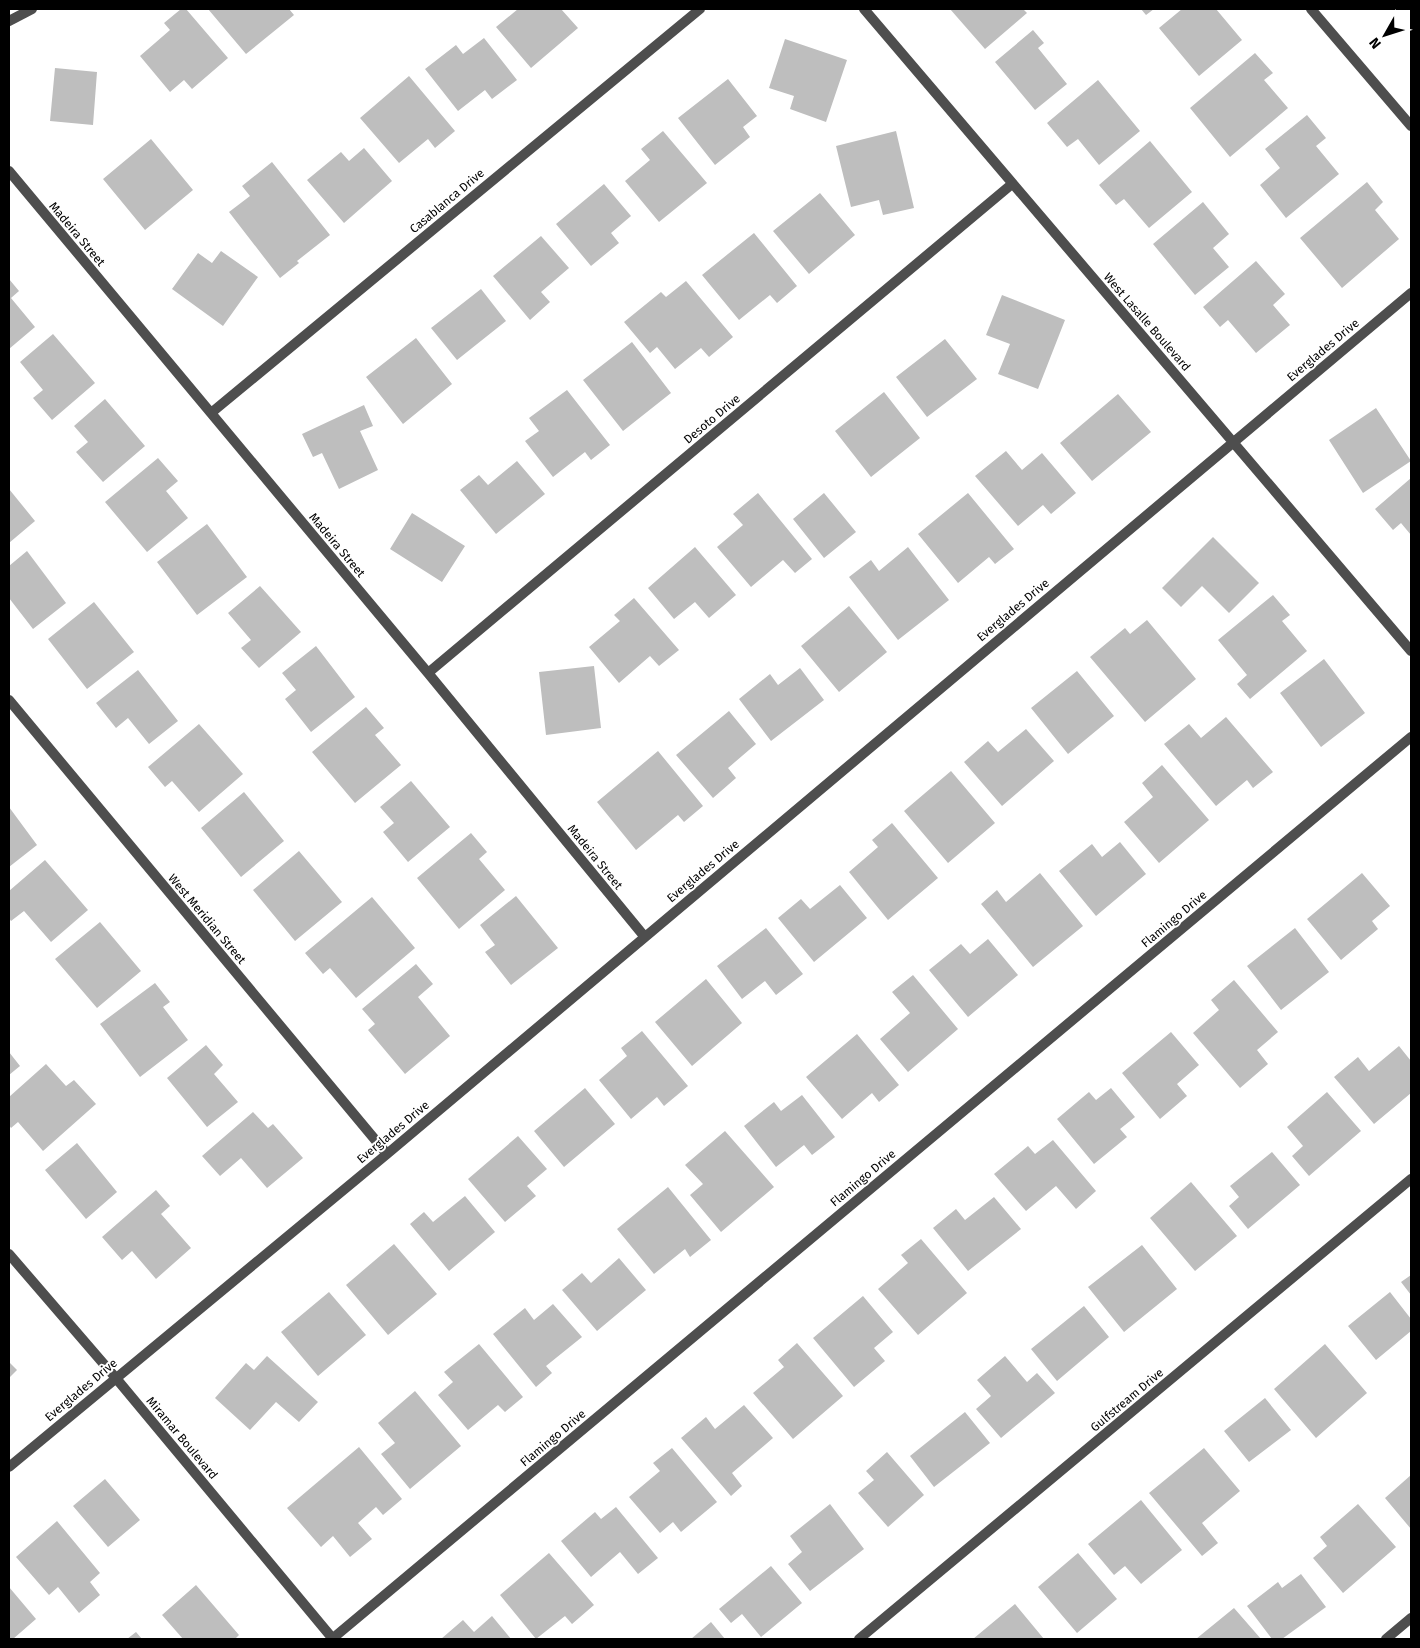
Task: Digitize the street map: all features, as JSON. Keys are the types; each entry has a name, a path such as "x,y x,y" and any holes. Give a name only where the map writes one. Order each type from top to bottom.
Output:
{"street":[{"path":"9,22 32,9"},
{"name":"Casablanca Drive","path":"210,413 700,9"},
{"name":"West Lasalle Boulevard","path":"864,9 1411,651"},
{"path":"1311,9 1411,126"},
{"name":"Madeira Street","path":"9,171 428,673 644,936"},
{"name":"Desoto Drive","path":"428,673 1012,184"},
{"name":"Everglades Drive","path":"9,1467 115,1377 387,1154 1411,293"},
{"name":"West Meridian Street","path":"9,700 387,1154"},
{"name":"Flamingo Drive","path":"333,1639 1411,737"},
{"name":"Gulfstream Drive","path":"859,1639 1411,1179"},
{"name":"Miramar Boulevard","path":"9,1254 115,1377 333,1639"},
{"path":"1386,1639 1411,1618"}],"building":[{"path":"181,9 186,9 228,58 192,89 184,80 170,92 140,56 170,30 164,23"},
{"path":"208,9 289,9 294,15 246,54"},
{"path":"518,9 561,9 578,28 531,68 496,27"},
{"path":"950,9 1023,9 1027,13 985,49"},
{"path":"1141,9 1154,9 1146,15"},
{"path":"1182,9 1216,9 1242,40 1199,76 1159,28"},
{"path":"1033,30 1044,43 1038,48 1067,84 1035,110 995,62"},
{"path":"484,38 517,80 492,99 485,90 458,111 425,69 456,45 463,54"},
{"path":"785,39 847,60 826,122 790,109 794,96 769,88"},
{"path":"1255,53 1273,73 1264,80 1288,108 1230,157 1190,108"},
{"path":"55,68 97,72 93,125 50,121"},
{"path":"409,76 455,131 435,148 428,139 399,163 360,118"},
{"path":"728,79 757,116 743,127 750,137 715,165 678,118"},
{"path":"1098,80 1140,131 1099,165 1078,139 1067,147 1047,123"},
{"path":"1307,115 1326,138 1316,146 1339,174 1286,218 1260,185 1280,168 1265,149"},
{"path":"663,131 707,183 659,222 625,181 650,160 641,149"},
{"path":"896,131 914,208 883,215 879,200 851,207 836,146"},
{"path":"151,139 193,190 145,230 103,179"},
{"path":"1150,141 1192,192 1149,228 1124,199 1116,205 1099,185"},
{"path":"364,148 392,181 344,223 307,180 341,152 349,161"},
{"path":"272,162 330,235 297,261 299,263 280,278 229,212 250,196 242,186"},
{"path":"1367,182 1383,202 1375,210 1399,239 1342,288 1300,238"},
{"path":"604,184 631,216 611,233 619,243 591,266 556,224"},
{"path":"820,193 855,235 809,274 773,231"},
{"path":"1203,202 1229,234 1213,248 1229,267 1195,295 1153,244"},
{"path":"754,233 797,286 777,303 770,295 739,320 702,275"},
{"path":"541,236 569,268 541,292 550,302 530,320 493,276"},
{"path":"221,251 258,277 223,326 172,289 198,253 212,263"},
{"path":"1256,261 1285,294 1273,305 1290,325 1256,353 1228,320 1220,327 1203,307"},
{"path":"9,279 19,291 11,298 35,327 9,349"},
{"path":"686,281 733,337 709,357 701,348 675,369 657,347 650,353 624,322 661,292 666,297"},
{"path":"481,289 506,321 457,360 431,328"},
{"path":"1002,295 1065,320 1038,389 998,374 1010,344 986,335"},
{"path":"53,334 95,383 52,420 33,398 43,390 20,362"},
{"path":"416,338 452,384 403,424 366,377"},
{"path":"945,339 977,379 927,417 896,377"},
{"path":"632,342 671,393 623,431 583,380"},
{"path":"567,390 610,445 591,460 585,452 553,477 525,441 539,431 529,418"},
{"path":"884,392 920,438 871,477 835,431"},
{"path":"1118,394 1151,432 1092,481 1060,443"},
{"path":"105,399 145,446 103,482 76,452 88,442 74,426"},
{"path":"364,405 373,426 360,431 378,470 339,489 322,453 313,457 302,434"},
{"path":"1376,408 1411,461 1363,493 1329,440"},
{"path":"1006,451 1022,470 1042,453 1076,493 1051,514 1043,505 1018,526 975,476"},
{"path":"158,458 178,481 166,491 188,518 147,552 105,502"},
{"path":"517,461 545,494 496,534 460,490 479,475 488,485"},
{"path":"1411,478 1411,535 1401,523 1393,530 1375,509"},
{"path":"9,489 35,521 9,543"},
{"path":"758,493 812,559 795,573 783,560 751,587 717,547 743,525 733,514"},
{"path":"824,493 856,532 824,558 793,519"},
{"path":"968,493 1014,549 995,564 989,557 958,583 918,534"},
{"path":"412,513 465,546 442,582 390,549"},
{"path":"207,524 247,577 197,615 157,562"},
{"path":"1213,537 1259,583 1229,613 1202,586 1181,607 1162,588"},
{"path":"695,547 736,595 709,618 695,602 674,619 648,588"},
{"path":"908,547 949,600 898,640 849,577 871,560 879,571"},
{"path":"27,551 66,603 33,629 9,598 9,566"},
{"path":"260,586 301,632 259,668 241,648 251,640 228,613"},
{"path":"1273,595 1290,615 1282,621 1307,651 1250,699 1237,684 1247,675 1218,640"},
{"path":"634,598 679,650 659,666 650,656 619,683 589,647 620,621 614,615"},
{"path":"94,602 134,652 87,689 48,639"},
{"path":"849,606 887,652 839,692 801,646"},
{"path":"1147,620 1196,679 1145,722 1090,657 1125,628 1130,634"},
{"path":"316,646 355,697 311,732 285,699 296,690 282,673"},
{"path":"1324,659 1365,713 1321,747 1280,693"},
{"path":"594,666 601,728 546,735 539,672"},
{"path":"800,668 824,700 771,741 739,699 770,674 778,685"},
{"path":"138,670 178,721 149,744 128,718 116,728 96,703"},
{"path":"1077,671 1114,716 1068,754 1031,708"},
{"path":"366,707 384,728 375,735 401,765 355,803 312,752"},
{"path":"729,711 756,744 728,768 736,778 713,798 676,755"},
{"path":"1226,717 1273,772 1253,788 1247,780 1216,806 1164,744 1189,724 1201,738"},
{"path":"199,724 243,774 199,812 172,781 165,787 148,767"},
{"path":"1026,729 1054,761 1002,806 964,762 988,741 998,752"},
{"path":"658,751 703,806 684,822 678,815 636,850 597,802"},
{"path":"1162,765 1209,820 1159,863 1124,822 1153,797 1142,783"},
{"path":"951,771 995,823 948,863 904,811"},
{"path":"411,781 450,827 408,862 383,832 394,823 380,807"},
{"path":"244,792 284,841 241,877 201,828"},
{"path":"9,807 37,845 9,867"},
{"path":"892,823 938,878 888,920 849,872 878,847 872,840"},
{"path":"471,833 487,852 479,859 505,890 459,929 417,878"},
{"path":"1120,842 1146,874 1096,916 1059,871 1092,844 1102,857"},
{"path":"299,851 342,902 295,941 253,890"},
{"path":"45,860 88,910 51,942 24,911 11,921 9,918 9,891"},
{"path":"1040,873 1083,926 1033,967 981,904 997,890 1006,902"},
{"path":"1362,873 1390,906 1372,921 1378,929 1341,960 1307,919"},
{"path":"840,885 867,918 814,962 778,918 801,899 810,909"},
{"path":"516,896 558,948 511,985 485,952 495,945 480,925"},
{"path":"372,897 415,948 356,998 330,968 323,974 305,953"},
{"path":"100,922 141,971 97,1008 55,959"},
{"path":"766,928 803,974 776,995 765,981 742,999 717,966"},
{"path":"1295,928 1329,972 1281,1010 1247,966"},
{"path":"988,939 1018,975 968,1017 929,970 961,944 970,954"},
{"path":"416,964 433,984 418,997 450,1036 405,1074 368,1030 375,1024 362,1009"},
{"path":"913,975 958,1029 908,1072 880,1039 910,1013 892,992"},
{"path":"706,979 742,1023 692,1066 655,1022"},
{"path":"1234,980 1278,1032 1257,1050 1268,1064 1240,1088 1193,1033 1219,1010 1211,1000"},
{"path":"155,983 170,1002 163,1007 188,1040 140,1077 100,1024"},
{"path":"642,1031 688,1086 664,1106 657,1097 631,1119 599,1080 627,1056 621,1048"},
{"path":"1171,1032 1199,1065 1177,1084 1187,1096 1160,1119 1122,1073"},
{"path":"857,1034 899,1085 879,1102 872,1093 842,1119 806,1077"},
{"path":"206,1045 223,1065 214,1074 238,1102 207,1127 167,1078"},
{"path":"1399,1046 1411,1061 1411,1093 1374,1124 1334,1077 1358,1057 1369,1071"},
{"path":"9,1052 20,1066 9,1075"},
{"path":"46,1064 66,1086 74,1080 96,1104 43,1151 18,1122 11,1128 9,1125 9,1097"},
{"path":"585,1088 615,1124 564,1167 534,1131"},
{"path":"1111,1088 1135,1117 1120,1129 1127,1137 1094,1164 1057,1119 1089,1092 1096,1100"},
{"path":"1327,1092 1361,1131 1309,1176 1292,1156 1303,1146 1287,1127"},
{"path":"802,1095 835,1137 812,1155 804,1145 776,1167 744,1126 774,1102 781,1111"},
{"path":"253,1112 268,1128 273,1124 303,1158 267,1188 241,1158 220,1176 202,1156"},
{"path":"725,1131 774,1187 721,1232 690,1195 703,1184 685,1165"},
{"path":"518,1136 547,1169 527,1186 536,1196 505,1222 468,1179"},
{"path":"1053,1140 1096,1191 1076,1209 1056,1186 1026,1211 994,1174 1028,1146 1035,1154"},
{"path":"77,1143 117,1192 86,1219 45,1170"},
{"path":"1272,1152 1300,1185 1248,1229 1229,1206 1239,1197 1230,1186"},
{"path":"1191,1182 1237,1236 1195,1271 1150,1218"},
{"path":"668,1187 711,1240 690,1257 685,1249 654,1274 617,1229"},
{"path":"156,1190 170,1206 161,1214 191,1248 156,1279 132,1251 122,1260 102,1237"},
{"path":"465,1196 495,1232 449,1271 410,1224 424,1212 433,1222"},
{"path":"994,1197 1021,1229 968,1271 933,1228 956,1209 965,1220"},
{"path":"921,1239 967,1293 918,1335 878,1289 908,1263 901,1255"},
{"path":"394,1244 437,1294 388,1335 346,1285"},
{"path":"1142,1245 1177,1289 1124,1332 1088,1287"},
{"path":"619,1258 646,1290 597,1331 562,1290 582,1273 591,1283"},
{"path":"1411,1275 1411,1295 1401,1282"},
{"path":"329,1292 366,1335 318,1376 281,1332"},
{"path":"1390,1292 1411,1319 1411,1331 1376,1360 1348,1326"},
{"path":"863,1296 893,1332 874,1348 885,1361 854,1387 813,1338"},
{"path":"553,1304 582,1337 546,1366 552,1373 536,1387 493,1334 525,1308 534,1320"},
{"path":"1084,1306 1109,1337 1057,1381 1031,1349"},
{"path":"797,1343 843,1396 793,1439 753,1393 784,1367 778,1360"},
{"path":"479,1344 523,1397 505,1412 498,1405 468,1430 438,1395 453,1382 444,1372"},
{"path":"1325,1344 1367,1393 1316,1438 1274,1389"},
{"path":"267,1356 318,1402 299,1422 276,1402 250,1430 215,1398 246,1363 254,1370"},
{"path":"1005,1356 1027,1382 1037,1373 1055,1393 1001,1438 976,1409 991,1396 977,1380"},
{"path":"9,1362 17,1370 9,1378"},
{"path":"415,1391 461,1446 410,1489 381,1454 395,1443 378,1423"},
{"path":"1265,1398 1291,1430 1249,1462 1224,1431"},
{"path":"744,1405 773,1438 732,1473 742,1486 731,1496 681,1438 706,1417 715,1429"},
{"path":"965,1412 990,1443 934,1487 910,1456"},
{"path":"359,1447 402,1499 383,1515 376,1507 358,1523 372,1539 350,1557 333,1536 321,1547 287,1508"},
{"path":"672,1448 717,1502 681,1532 673,1522 660,1533 629,1497 660,1471 653,1463"},
{"path":"1204,1448 1240,1491 1202,1523 1218,1543 1202,1556 1149,1493"},
{"path":"887,1452 924,1495 888,1527 858,1493 874,1480 866,1471"},
{"path":"1411,1475 1411,1529 1385,1498"},
{"path":"105,1479 140,1520 108,1547 73,1506"},
{"path":"1141,1500 1182,1550 1141,1584 1125,1566 1114,1575 1088,1544"},
{"path":"830,1504 864,1549 810,1591 788,1564 802,1552 790,1536"},
{"path":"1358,1504 1396,1547 1343,1593 1313,1558 1327,1546 1320,1537"},
{"path":"616,1507 658,1558 638,1574 620,1552 591,1577 561,1541 595,1512 601,1519"},
{"path":"57,1521 100,1573 90,1582 100,1595 79,1613 58,1587 49,1595 16,1557"},
{"path":"549,1553 594,1605 572,1624 565,1616 536,1639 500,1595"},
{"path":"1078,1553 1117,1599 1077,1633 1038,1587"},
{"path":"771,1566 802,1603 761,1637 742,1614 731,1623 719,1609"},
{"path":"1301,1574 1326,1607 1282,1639 1272,1639 1247,1606 1278,1582 1282,1588"},
{"path":"196,1585 239,1635 235,1639 183,1639 162,1615"},
{"path":"9,1587 36,1619 13,1639 9,1639"},
{"path":"1015,1604 1044,1639 973,1639"},
{"path":"1234,1608 1261,1639 1196,1639"},
{"path":"492,1616 511,1639 441,1639 463,1620 474,1632"},
{"path":"711,1622 725,1639 691,1639"},
{"path":"136,1632 142,1639 127,1639"}]}
